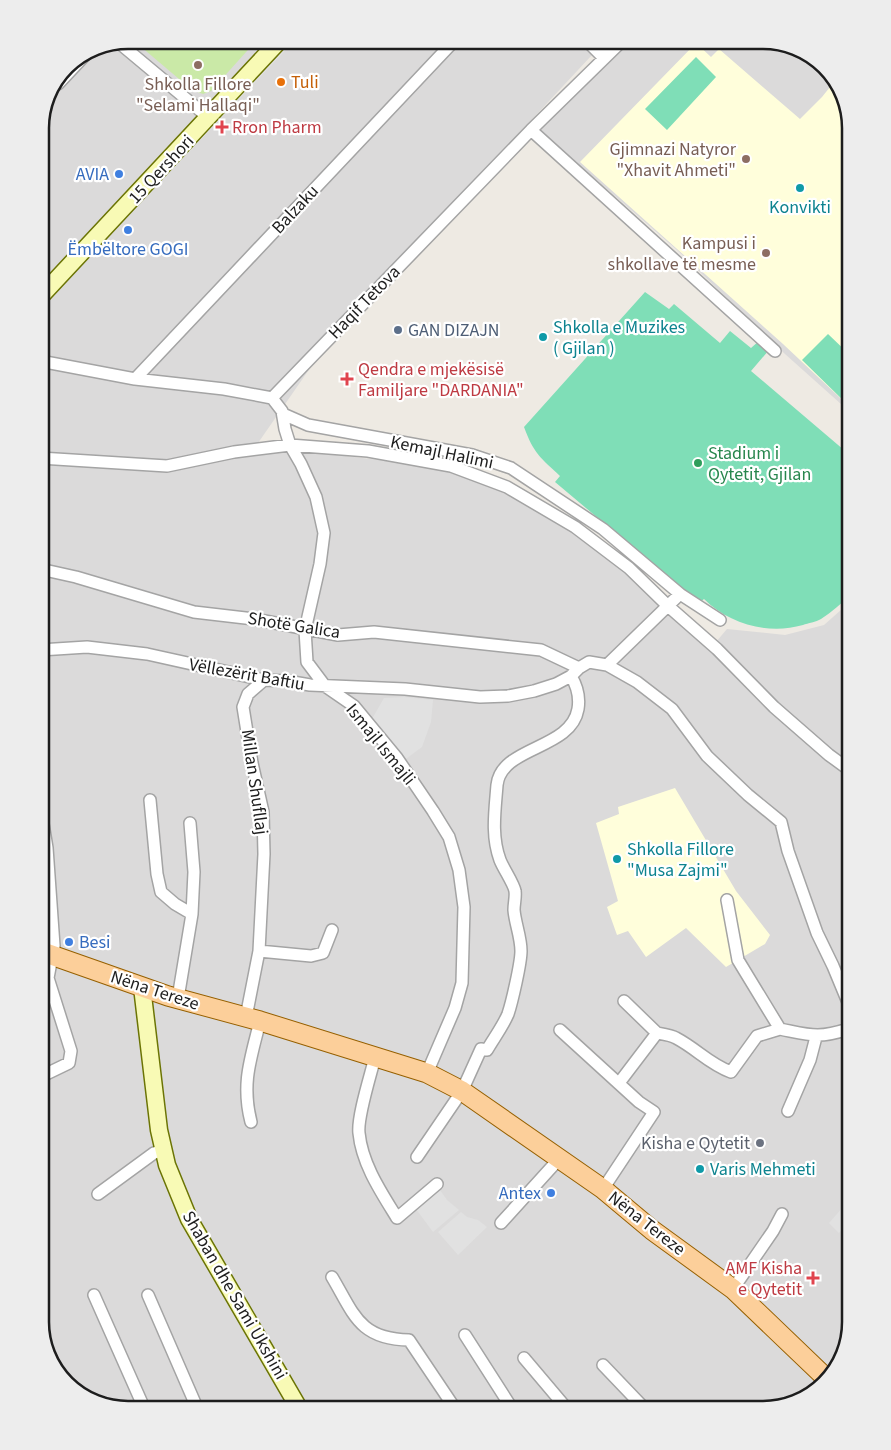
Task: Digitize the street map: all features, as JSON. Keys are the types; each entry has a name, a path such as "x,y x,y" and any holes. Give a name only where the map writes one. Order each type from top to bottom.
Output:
{"main road":[{"name":"Nëna Tereze","path":"49,954 142,987 376,1056 427,1073 462,1091 603,1189 652,1230 733,1289 822,1375"}],"street":[{"path":"126,49 208,118"},
{"name":"15 Qershori","path":"49,287 272,49"},
{"name":"Balzaku","path":"135,378 446,49"},
{"path":"595,49 604,58"},
{"name":"Haqif Tetova","path":"272,398 532,130 614,49"},
{"path":"532,130 775,352"},
{"path":"49,363 135,378 224,389 272,398"},
{"name":"Ismajl Ismajli","path":"272,398 284,414 285,429 290,445 302,464 316,497 324,533 320,564 305,630 307,662 325,686 354,706 397,758 449,837 459,870 464,907 462,983 455,1008 427,1073"},
{"name":"Kemajl Halimi","path":"284,414 308,426 472,455 511,468 603,530 680,594 720,620"},
{"path":"49,459 167,466 234,452 290,445 368,451 452,466 507,487 575,527 629,568 668,606 717,649 774,706 842,764"},
{"name":"Shotë Galica","path":"49,570 194,612 254,619 305,630 338,635 374,632 541,650 575,672"},
{"path":"680,594 607,665 636,682 672,708 707,756 748,796 781,822 788,851 817,933 842,988"},
{"name":"Vëllezërit Baftiu","path":"49,649 87,647 147,654 264,680 325,686 405,689 480,697 508,696 556,684 589,662 607,665"},
{"path":"417,1157 462,1091 481,1049 487,1050 508,1014 521,951 514,910 515,889 506,874 495,842 494,824 498,782 505,768 520,756 555,739 566,731 577,718 579,704 575,672"},
{"name":"Millan Shufllaj","path":"253,1019 260,951 264,854 263,812 252,763 243,707 248,694 264,680"},
{"path":"150,800 157,874 161,892 175,904 192,914"},
{"path":"178,998 192,914 194,872 190,823"},
{"path":"49,876 54,946 49,950"},
{"path":"727,900 738,960 780,1028"},
{"path":"260,951 311,956 324,953 332,930"},
{"path":"49,981 71,1051 69,1063 49,1073"},
{"name":"Shaban dhe Sami Ukshini","path":"142,987 159,1130 167,1165 189,1219 295,1401"},
{"path":"624,1001 657,1033 674,1037 696,1050 717,1067 731,1072 757,1036 780,1028 816,1036 842,1032"},
{"path":"251,1122 248,1110 246,1077 253,1019"},
{"path":"560,1030 654,1112 603,1189"},
{"path":"619,1083 657,1033"},
{"path":"788,1111 810,1060 816,1036"},
{"path":"376,1056 358,1131 363,1154 371,1172 397,1218 437,1184"},
{"path":"98,1194 154,1153 164,1150"},
{"path":"501,1223 559,1159"},
{"path":"733,1289 773,1231 782,1214"},
{"path":"332,1277 360,1324 369,1331 393,1340 408,1340 450,1401"},
{"path":"94,1295 141,1401"},
{"path":"148,1295 194,1401"},
{"path":"465,1335 507,1401"},
{"path":"524,1358 560,1401"},
{"path":"603,1365 637,1401"}],"shaded area":[{"path":"128,49 598,49 340,325 251,453 274,448 451,468 507,490 569,525 657,598 710,649 727,629 785,635 824,625 842,609 842,1332 836,1352 823,1374 815,1382 798,1393 773,1401 123,1401 113,1400 93,1393 76,1382 68,1374 57,1357 50,1337 49,1322 49,123 55,98 62,84 72,72 84,62 98,55 113,50"},
{"path":"274,49 286,49 49,300 49,287"},
{"name":"Kampusi i shkollave të mesme","path":"617,49 768,49 778,50 798,57 815,68 823,76 834,93 842,118 842,405 785,354 677,250 539,130"},
{"name":"Kampusi i shkollave të mesme","path":"690,49 702,49 711,57 719,49 800,119 830,87 840,108 842,118 842,400 783,344 580,162"},
{"path":"405,697 433,700 431,722 422,747 403,761 372,719 384,698"},
{"path":"675,788 736,891 770,935 765,944 726,967 686,928 646,957 628,931 617,935 607,907 618,901 596,823 619,814 618,807"},
{"path":"440,1190 447,1200 459,1210 433,1232 416,1209"},
{"path":"842,1208 842,1229 839,1233 829,1223"},
{"path":"461,1212 467,1217 478,1220 487,1227 458,1255 438,1232"}],"green space":[{"name":"Shkolla Fillore \"Selami Hallaqi\"","path":"144,49 249,49 211,91 203,94 192,90"},
{"path":"696,57 716,77 667,130 645,109"},
{"name":"Stadium i Qytetit, Gjilan","path":"645,292 669,309 674,304 720,343 730,331 751,348 759,341 769,350 751,371 842,448 842,602 817,621 790,628 776,629 763,628 737,621 714,608 704,599 699,603 555,482 560,476 542,459 531,443 524,427"},
{"path":"828,334 842,347 842,399 802,360"}],"place":[{"name":"Shkolla Fillore \"Selami Hallaqi\"","path":"198,65"},
{"name":"Tuli","path":"281,82"},
{"name":"Rron Pharm","path":"222,127"},
{"name":"Gjimnazi Natyror \"Xhavit Ahmeti\"","path":"746,159"},
{"name":"AVIA","path":"119,174"},
{"name":"Konvikti","path":"800,188"},
{"name":"Ëmbëltore GOGI","path":"128,230"},
{"name":"Kampusi i shkollave të mesme","path":"766,253"},
{"name":"GAN DIZAJN","path":"398,330"},
{"name":"Shkolla e Muzikes ( Gjilan )","path":"543,337"},
{"name":"Qendra e mjekësisë Familjare \"DARDANIA\"","path":"347,379"},
{"name":"Stadium i Qytetit, Gjilan","path":"698,463"},
{"name":"Shkolla Fillore \"Musa Zajmi\"","path":"617,859"},
{"name":"Besi","path":"69,942"},
{"name":"Kisha e Qytetit","path":"760,1143"},
{"name":"Varis Mehmeti","path":"700,1169"},
{"name":"Antex","path":"551,1193"},
{"name":"AMF Kisha e Qytetit","path":"813,1278"}]}
